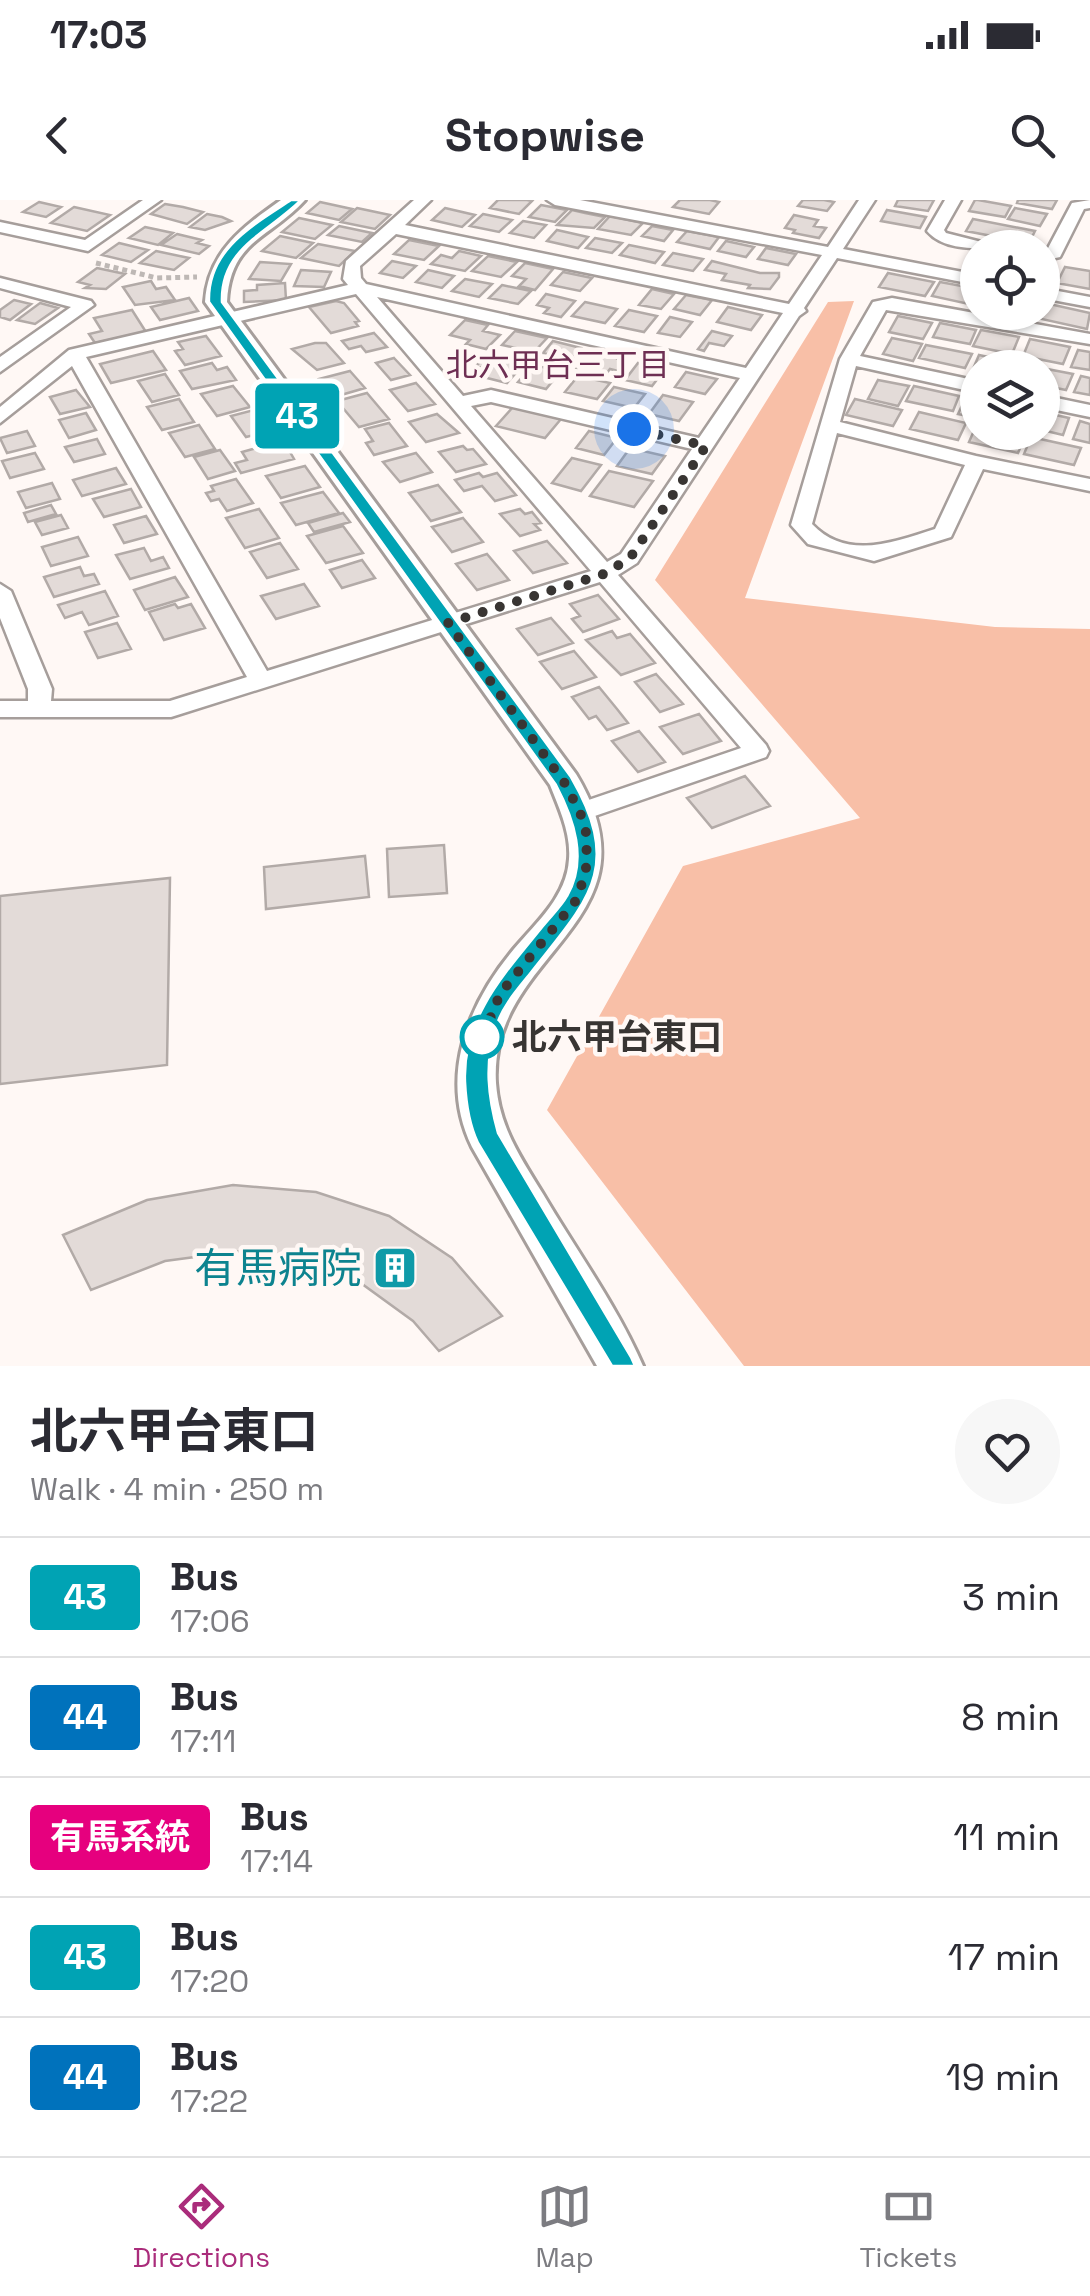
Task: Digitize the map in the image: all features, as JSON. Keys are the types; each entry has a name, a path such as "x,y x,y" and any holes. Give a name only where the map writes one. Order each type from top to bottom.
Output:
{"street":[{"path":"0,227 88,246 153,200"},
{"path":"295,200 242,240 223,260 215,283 216,302 564,782 587,836 586,868 578,898 500,994 485,1025 476,1064 478,1105 486,1136 621,1366"},
{"path":"423,200 352,265 352,279 757,751 580,812"},
{"path":"554,200 960,277"},
{"path":"0,709 172,709 604,574 630,558 836,253 864,200"},
{"path":"953,200 935,231 960,240"},
{"path":"1060,241 1078,206 1090,201"},
{"path":"393,228 796,310"},
{"path":"0,283 86,305 0,366"},
{"path":"0,416 75,354 359,288 754,375"},
{"path":"1060,296 1090,302"},
{"path":"976,462 944,533 874,555 815,540 801,526 848,359 879,306 892,302 1090,339"},
{"path":"75,354 262,682"},
{"path":"848,359 960,383"},
{"path":"458,402 490,396 706,446"},
{"path":"1060,405 1090,411"},
{"path":"829,425 976,462 1090,485"},
{"path":"0,592 40,689 39,709"}],"path":[{"path":"88,246 72,258 158,278 198,277"}],"shaded area":[{"path":"854,301 745,598 995,627 1090,629 1090,1366 744,1366 547,1110 683,866 860,818 655,580 828,302"}],"building":[{"path":"498,200 532,201 519,214 490,208"},
{"path":"680,200 719,202 709,214 673,207"},
{"path":"803,200 834,202 827,211 798,206"},
{"path":"898,200 934,200 928,211 895,206"},
{"path":"975,200 1011,206 1005,217 969,211"},
{"path":"1057,200 1052,209 1017,203"},
{"path":"39,202 61,207 46,217 23,212"},
{"path":"320,202 352,209 339,220 307,213"},
{"path":"165,204 203,212 187,224 151,214"},
{"path":"541,205 567,210 555,222 529,217"},
{"path":"74,207 110,215 87,231 51,223"},
{"path":"357,208 390,215 375,229 341,222"},
{"path":"445,208 475,215 462,227 432,220"},
{"path":"1015,208 1047,214 1040,226 1008,219"},
{"path":"572,210 605,217 594,228 557,225"},
{"path":"887,210 926,217 920,228 881,221"},
{"path":"207,214 231,221 205,230 190,227"},
{"path":"483,214 512,220 499,232 470,226"},
{"path":"794,215 818,220 814,226 826,228 819,238 793,233 795,230 785,228"},
{"path":"610,216 643,223 631,235 598,229"},
{"path":"299,218 332,225 315,239 282,232"},
{"path":"973,219 1030,230 967,230"},
{"path":"523,221 546,225 534,238 510,233"},
{"path":"339,226 372,233 362,242 328,235"},
{"path":"652,226 673,230 664,241 642,236"},
{"path":"145,227 173,233 158,245 129,238"},
{"path":"557,230 588,237 578,248 547,241"},
{"path":"687,231 719,237 710,249 677,242"},
{"path":"177,234 202,240 197,243 209,246 199,254 161,245"},
{"path":"280,236 313,243 296,258 262,251"},
{"path":"595,238 622,243 612,253 586,248"},
{"path":"409,240 439,246 424,260 394,254"},
{"path":"726,241 754,247 746,257 718,251"},
{"path":"119,243 148,250 131,262 102,255"},
{"path":"318,244 355,251 339,266 301,258"},
{"path":"629,245 664,252 655,263 620,255"},
{"path":"766,248 796,254 788,265 758,259"},
{"path":"156,251 189,258 174,270 140,263"},
{"path":"459,251 481,256 465,271 431,264 441,255 452,258"},
{"path":"673,253 703,259 693,271 663,265"},
{"path":"488,256 517,262 501,277 472,271"},
{"path":"392,261 416,266 403,278 380,273"},
{"path":"712,261 760,273 779,273 779,277 770,289 748,288 750,285 722,280 726,274 705,270"},
{"path":"260,262 291,264 281,281 249,279"},
{"path":"525,263 553,269 535,290 519,286 526,279 512,276"},
{"path":"1065,267 1090,271 1090,289 1060,284"},
{"path":"97,268 125,274 106,289 85,288 90,285 78,282"},
{"path":"301,270 331,272 324,287 294,286"},
{"path":"428,270 454,276 442,288 416,282"},
{"path":"563,272 592,278 580,291 551,285"},
{"path":"888,273 934,282 925,296 879,287"},
{"path":"465,279 492,284 479,297 452,291"},
{"path":"151,281 156,289 166,287 175,300 135,305 123,287"},
{"path":"940,282 960,286 960,302 932,296"},
{"path":"285,283 286,300 244,302 244,291 257,290 257,285"},
{"path":"502,285 531,291 518,304 489,298"},
{"path":"652,289 674,294 661,309 639,305"},
{"path":"546,294 575,301 561,317 544,313 549,308 537,305"},
{"path":"686,295 712,300 700,315 674,309"},
{"path":"189,298 198,311 160,320 151,307"},
{"path":"14,300 31,304 10,320 0,317 0,310"},
{"path":"585,302 617,309 605,323 572,316"},
{"path":"40,303 58,308 35,324 17,320"},
{"path":"344,303 359,321 355,322 358,326 331,333 309,307"},
{"path":"1060,306 1090,313 1087,329 1060,323"},
{"path":"728,307 762,315 751,330 717,322"},
{"path":"132,310 146,332 95,343 89,334 102,331 94,318"},
{"path":"629,310 657,316 644,332 615,326"},
{"path":"898,316 932,323 923,339 889,332"},
{"path":"670,317 692,322 680,337 658,333"},
{"path":"465,320 488,325 483,331 500,335 486,349 466,344 470,340 450,335"},
{"path":"940,323 960,330 976,330 970,344 933,337"},
{"path":"981,330 1019,337 1014,350 973,346"},
{"path":"515,331 547,338 534,352 502,345"},
{"path":"712,331 732,336 724,346 709,343 704,351 698,349"},
{"path":"374,333 387,347 366,352 361,346 349,349 342,341"},
{"path":"206,336 221,356 185,365 175,351 183,349 178,342"},
{"path":"892,338 922,344 913,361 883,354"},
{"path":"1030,339 1070,347 1063,364 1060,350 1025,350"},
{"path":"553,341 581,348 571,360 543,353"},
{"path":"326,343 344,363 317,370 292,349"},
{"path":"926,345 960,352 960,367 919,358"},
{"path":"593,350 621,356 618,359 626,361 618,371 610,369 605,375 577,368"},
{"path":"1078,350 1090,352 1090,370 1071,367"},
{"path":"153,351 166,370 111,383 100,364"},
{"path":"486,356 523,365 507,383 483,377 489,369 476,366"},
{"path":"394,358 410,375 391,380 376,363"},
{"path":"212,363 217,370 227,367 236,380 192,389 180,371"},
{"path":"638,363 665,369 652,386 625,380"},
{"path":"533,365 561,371 546,389 518,382"},
{"path":"350,371 365,388 334,397 319,379"},
{"path":"1060,371 1073,374 1066,390 1060,389"},
{"path":"686,372 717,379 705,394 675,387"},
{"path":"165,374 179,395 152,402 138,381"},
{"path":"578,376 610,383 597,399 565,392"},
{"path":"1081,376 1090,378 1090,395 1074,392"},
{"path":"878,380 909,386 898,406 868,399"},
{"path":"416,383 435,404 408,411 390,390"},
{"path":"233,386 250,407 217,416 201,394"},
{"path":"914,386 959,396 953,411 906,401"},
{"path":"614,387 645,394 634,408 603,401"},
{"path":"76,390 90,407 60,414 50,397"},
{"path":"367,393 389,419 359,427 337,401"},
{"path":"663,395 693,402 679,421 649,414"},
{"path":"179,399 194,422 162,430 147,407"},
{"path":"855,399 902,410 893,426 846,415"},
{"path":"513,407 561,419 545,438 496,426"},
{"path":"262,408 278,429 246,437 231,416"},
{"path":"919,412 960,422 958,440 910,429"},
{"path":"86,413 96,430 69,438 59,420"},
{"path":"437,414 459,433 426,442 409,422"},
{"path":"1060,416 1069,418 1060,434"},
{"path":"1080,421 1090,424 1090,443 1073,439"},
{"path":"389,423 407,446 374,455 366,443 373,441 365,429"},
{"path":"199,425 215,449 185,457 169,433"},
{"path":"27,431 35,446 7,453 0,438"},
{"path":"589,431 617,438 604,455 576,448"},
{"path":"279,433 294,459 241,473 235,463 247,460 242,452 267,445 261,438"},
{"path":"97,439 105,454 74,462 65,447"},
{"path":"1060,443 1081,448 1074,465 1024,454 1026,450 1060,450"},
{"path":"463,446 473,449 486,464 456,472 439,452"},
{"path":"630,448 665,456 652,474 617,466"},
{"path":"220,450 235,471 208,479 194,457"},
{"path":"35,453 44,469 10,478 2,461"},
{"path":"416,453 432,472 400,482 383,462"},
{"path":"572,458 601,465 581,491 552,483"},
{"path":"305,466 320,487 281,498 266,476"},
{"path":"116,468 126,484 82,496 73,480"},
{"path":"609,471 653,481 634,507 590,496"},
{"path":"479,473 483,477 497,473 516,495 495,501 482,486 464,491 455,480"},
{"path":"236,479 253,503 227,511 219,499 211,501 206,493 214,491 211,486"},
{"path":"52,483 60,499 26,508 18,492"},
{"path":"438,485 461,512 431,521 409,493"},
{"path":"131,489 141,507 104,517 93,499"},
{"path":"323,492 339,513 296,525 281,503"},
{"path":"51,505 56,514 28,522 24,513"},
{"path":"259,509 279,538 245,548 226,518"},
{"path":"520,509 525,514 532,512 541,523 534,524 540,530 520,536 500,514"},
{"path":"343,513 350,522 314,532 308,523"},
{"path":"61,515 68,528 42,535 35,522"},
{"path":"146,516 157,534 124,543 114,525"},
{"path":"463,518 483,542 452,552 432,527"},
{"path":"343,526 363,553 326,563 307,536"},
{"path":"78,537 88,556 51,566 42,547"},
{"path":"547,541 567,563 533,573 514,551"},
{"path":"280,543 298,569 267,578 250,552"},
{"path":"144,548 151,561 163,557 169,568 130,579 116,555"},
{"path":"487,554 509,580 477,590 456,564"},
{"path":"362,560 375,578 342,588 330,570"},
{"path":"80,567 84,576 94,574 99,584 54,597 44,577"},
{"path":"175,577 188,597 145,610 134,590"},
{"path":"304,584 319,606 276,619 261,596"},
{"path":"105,591 118,616 89,625 82,612 65,618 58,605"},
{"path":"598,595 619,619 583,632 572,619 580,616 570,604"},
{"path":"175,604 178,608 191,604 205,628 164,640 149,612"},
{"path":"551,618 573,643 538,655 517,629"},
{"path":"117,623 131,649 98,658 85,632"},
{"path":"612,631 617,638 630,634 655,663 621,675 586,640"},
{"path":"574,651 596,677 562,689 540,662"},
{"path":"656,674 683,704 660,712 635,682"},
{"path":"599,687 628,723 607,730 596,716 589,719 572,697"},
{"path":"699,714 721,741 683,754 660,727"},
{"path":"639,731 665,762 638,772 612,741"},
{"path":"745,776 770,806 712,828 687,798"},
{"path":"444,845 447,893 389,897 387,849"},
{"path":"365,856 369,897 266,909 264,867"},
{"path":"170,878 167,1065 0,1084 0,896"},
{"name":"有馬病院","path":"233,1185 316,1192 389,1216 452,1258 502,1316 439,1351 413,1321 351,1276 277,1254 240,1251 165,1261 91,1290 63,1235 147,1200"}],"bus line":[{"name":"43","path":"295,200 256,228 223,260 215,283 216,302 564,782 587,836 586,868 578,898 500,994 485,1025 476,1064 478,1105 486,1136 621,1366"}],"place":[{"name":"北六甲台東口","path":"482,1037"},
{"name":"有馬病院","path":"395,1268"}],"district":[{"name":"北六甲台三丁目","path":"558,365"}],"route":[{"path":"482,1037 480,1044 500,994 578,898 586,868 587,836 564,782 448,623 604,574 630,558 706,446 634,429"}]}
